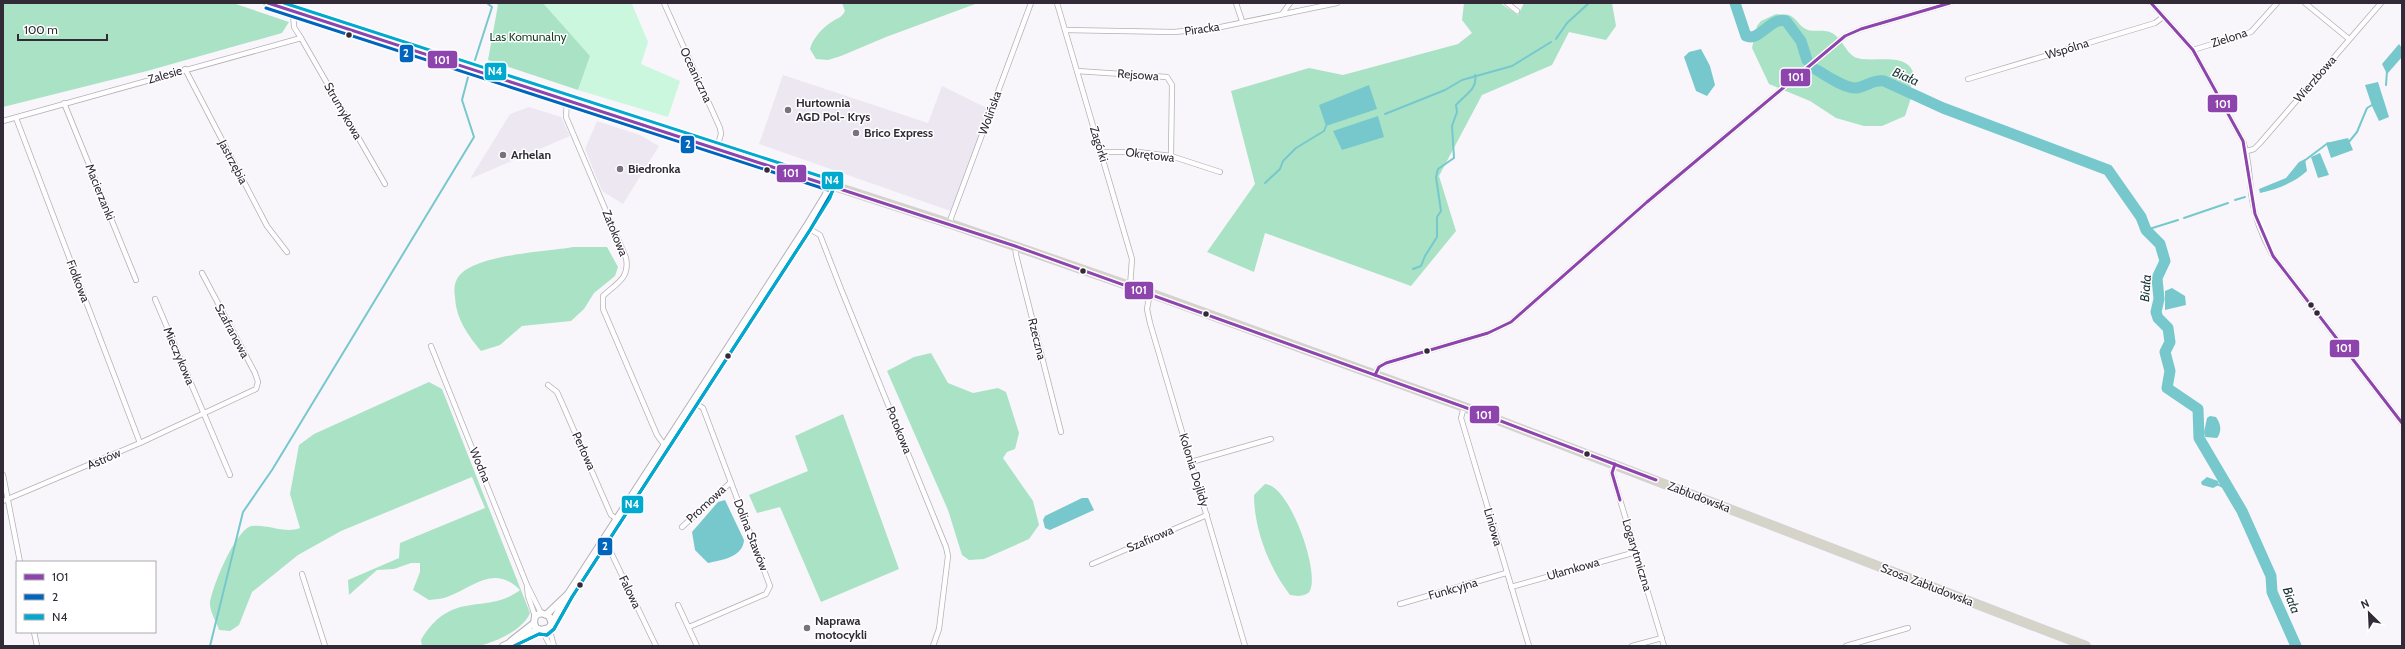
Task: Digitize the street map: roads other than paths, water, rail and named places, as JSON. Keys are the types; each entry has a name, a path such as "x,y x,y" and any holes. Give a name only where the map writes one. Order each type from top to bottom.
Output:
{"highway":[{"name":"Zabłudowska","path":"269,3 1015,246 1464,407 1768,524"},
{"name":"Szosa Zabłudowska","path":"1768,524 2086,646"}],"street":[{"name":"Oceaniczna","path":"664,3 720,128 721,134 717,148"},
{"name":"Wolińska","path":"951,224 951,218 1031,3"},
{"name":"Zagórki","path":"1057,3 1132,259 1130,287"},
{"path":"1236,3 1242,21"},
{"path":"1282,14 1290,3"},
{"name":"Piracka","path":"1065,30 1174,32 1216,28 1242,21 1338,3"},
{"path":"1507,3 1517,11"},
{"path":"1375,375 1379,367 1386,363 1488,333 1511,322 1665,187 1845,36 1861,29 1950,3"},
{"path":"2151,3 2193,50 2208,73 2247,151 2255,214 2273,256 2402,423"},
{"name":"Zielona","path":"2193,50 2251,32 2277,3"},
{"path":"2305,3 2349,40"},
{"name":"Wierzbowa","path":"2247,151 2254,149 2260,143 2381,3"},
{"path":"293,12 294,27 301,38"},
{"name":"Wspólna","path":"1968,79 2155,23 2163,17"},
{"name":"Zalesie","path":"3,121 185,69 301,38"},
{"name":"Strumykowa","path":"301,38 384,184"},
{"name":"Jastrzębia","path":"185,69 267,226 287,252"},
{"name":"Rejsowa","path":"1077,71 1167,77 1172,85 1171,156"},
{"name":"Zatokowa","path":"567,100 566,116 626,258 628,268 626,275 603,296 603,309 657,435 665,446"},
{"name":"Macierzanki","path":"64,103 136,280"},
{"name":"Fiołkowa","path":"16,118 140,443"},
{"name":"Okrętowa","path":"1101,152 1138,152 1171,156 1220,172"},
{"path":"505,645 543,629 566,601 568,594 694,402 826,196 830,185"},
{"name":"Potokowa","path":"806,227 820,235 826,248 841,289 946,547 948,556 939,629 933,646"},
{"name":"Rzeczna","path":"1015,246 1016,256 1061,432"},
{"name":"Szafranowa","path":"202,273 257,377 256,389"},
{"name":"Kolonia Dojlidy","path":"1150,294 1148,309 1150,323 1245,646"},
{"name":"Mieczykowa","path":"155,299 230,475"},
{"name":"Wodna","path":"431,346 527,585 541,614"},
{"name":"Perłowa","path":"548,385 557,392 611,514 617,519"},
{"name":"Astrów","path":"5,500 140,443 256,389"},
{"name":"Dolina Stawów","path":"689,627 766,594 770,586 703,408 694,402"},
{"name":"Liniowa","path":"1464,407 1461,418 1528,646"},
{"path":"1191,462 1271,439"},
{"name":"Logarytmiczna","path":"1615,464 1612,473 1664,646"},
{"path":"3,475 5,500 20,561"},
{"name":"Promowa","path":"682,527 731,482"},
{"name":"Szafirowa","path":"1092,564 1207,516"},
{"name":"Falowa","path":"604,538 656,646"},
{"name":"Ułamkowa","path":"1511,587 1636,552"},
{"name":"Funkcyjna","path":"1400,604 1506,573"},
{"path":"302,574 325,646"},
{"path":"505,645 534,623 541,614 568,594"},
{"path":"678,605 697,646"},
{"path":"541,614 551,621"},
{"path":"534,623 543,629 554,646"},
{"path":"1846,646 1908,628"},
{"path":"543,629 550,646"},
{"path":"34,633 37,646"},
{"path":"1632,646 1662,638"}],"water":[{"path":"2399,44 2402,48 2402,57 2388,73 2382,64"},
{"path":"1701,49 1710,66 1715,85 1707,96 1696,91 1684,57 1689,52"},
{"path":"2378,82 2389,117 2379,121 2365,85"},
{"path":"1369,85 1377,109 1326,126 1319,105"},
{"path":"1378,116 1384,137 1342,150 1333,131"},
{"path":"2348,138 2353,150 2331,158 2326,143"},
{"path":"2320,153 2329,175 2318,178 2311,157"},
{"path":"2305,159 2307,171 2297,179 2273,190 2260,193 2259,189 2286,178 2299,162"},
{"path":"2172,288 2185,296 2186,305 2165,310 2165,291"},
{"path":"2210,416 2216,417 2220,425 2220,433 2217,438 2205,437 2204,432 2207,418"},
{"path":"2207,477 2218,481 2219,485 2213,488 2202,485 2201,482"},
{"path":"1082,498 1088,498 1094,510 1050,530 1045,528 1043,520 1045,516"},
{"path":"725,500 744,540 743,546 731,557 708,563 695,550 692,532 718,502"}],"waterway":[{"path":"475,60 492,7 487,3"},
{"path":"1556,39 1567,23 1589,3"},
{"name":"Biała","path":"1735,3 1746,36 1751,37 1761,33 1775,22 1781,20 1786,21 1801,41 1807,60"},
{"path":"1385,114 1445,90 1462,80 1512,66 1551,42"},
{"name":"Biała","path":"1815,69 1840,84 1856,88 1876,81 1884,81 1943,108 2108,170 2141,217 2146,230 2160,244 2165,261 2157,278 2159,299 2156,312 2158,318 2168,328 2170,342 2165,352 2170,371 2167,388 2198,409 2199,438 2242,511 2271,576 2272,592 2296,646"},
{"path":"2386,85 2387,71"},
{"path":"1413,269 1421,266 1425,256 1437,237 1437,217 1441,211 1436,177 1438,169 1454,158 1452,126 1457,112 1456,105 1470,92 1474,85 1475,75"},
{"path":"210,646 243,512 272,470 474,137 462,100 468,77"},
{"path":"2348,143 2357,132 2367,108 2372,105"},
{"path":"1265,183 1280,169 1283,161 1296,148 1324,131 1326,126"},
{"path":"2304,161 2328,143"},
{"path":"2235,200 2245,197"},
{"path":"2184,218 2228,203"},
{"path":"2146,230 2178,220"},
{"name":"Biała","path":"2219,485 2230,490"}],"place":[{"name":"Hurtownia AGD Pol- Krys","path":"788,110"},
{"name":"Brico Express","path":"856,133"},
{"name":"Arhelan","path":"503,155"},
{"name":"Biedronka","path":"620,169"},
{"name":"Naprawa motocykli","path":"807,628"}],"park label":[{"name":"Las Komunalny","path":"528,37"}]}
